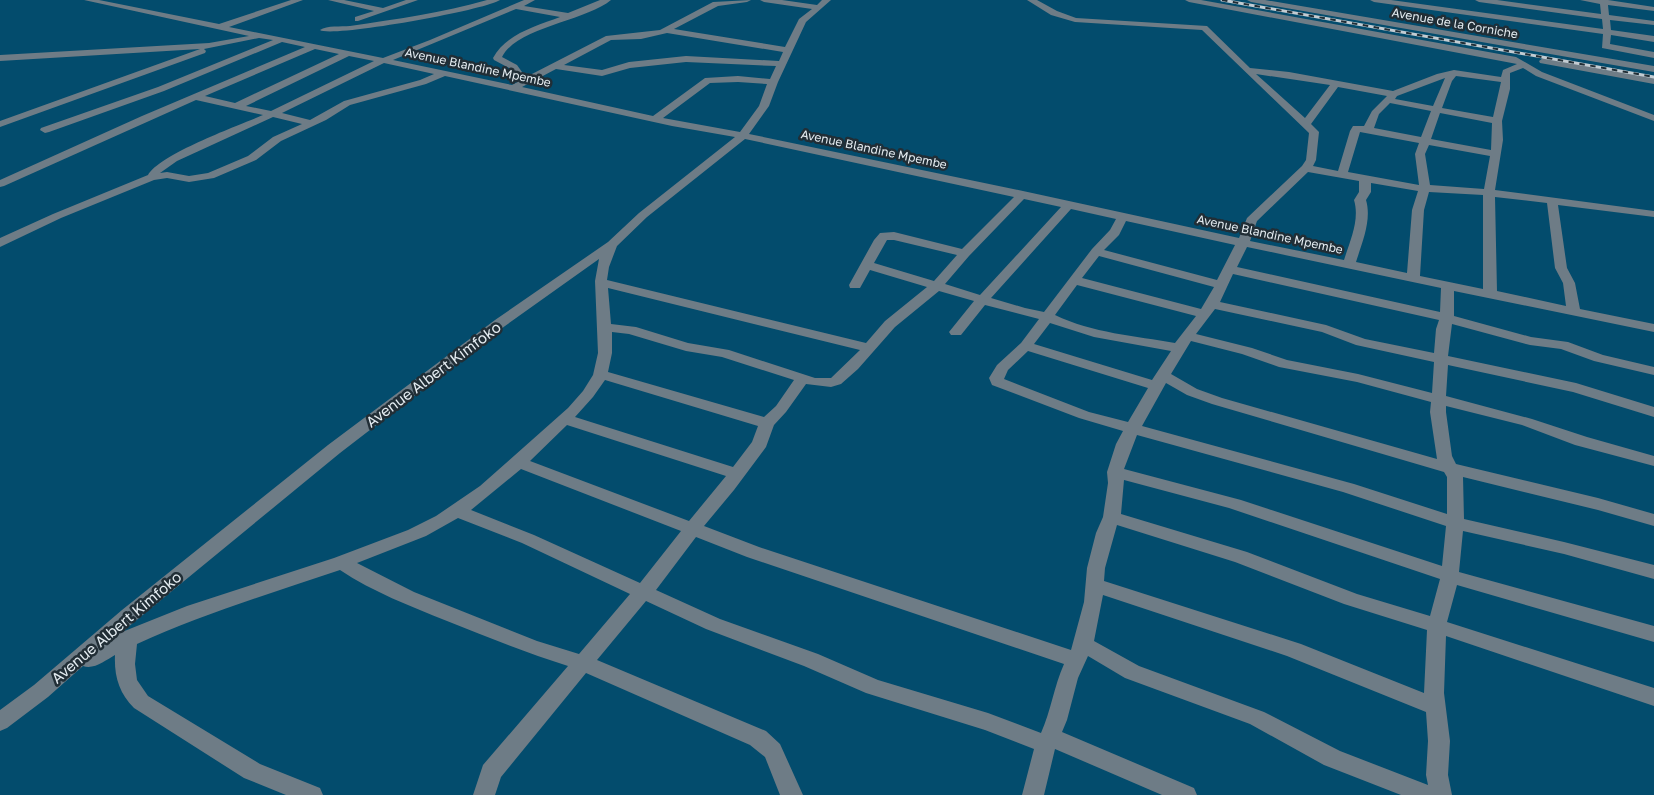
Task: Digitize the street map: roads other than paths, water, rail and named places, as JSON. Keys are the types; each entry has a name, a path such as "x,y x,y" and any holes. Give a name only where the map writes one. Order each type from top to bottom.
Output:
{"street":[{"name":"Avenue Blandine Mpembe","path":"88,0 293,42 316,37 346,54 1023,194 1448,286 1654,328"},
{"path":"218,27 299,0"},
{"path":"332,0 419,15"},
{"path":"0,184 196,97 316,37 414,0"},
{"path":"316,37 419,15 461,10 494,0 497,5 569,16"},
{"path":"152,177 156,170 173,159 273,114 382,60 433,42 531,0"},
{"path":"531,79 519,74 514,67 496,58 498,52 523,36 606,0"},
{"path":"513,88 609,38 641,36 666,30 712,5 746,0"},
{"path":"764,0 817,7"},
{"name":"Avenue Albert Kimfoko","path":"0,722 41,691 137,608 334,449 500,323 612,245 643,215 743,136 761,112 802,21 827,0"},
{"path":"1031,0 1054,13 1075,20 1204,28 1305,125 1312,129 1315,135 1311,160 1296,180 1254,216 1243,242 1208,309 1184,342 1132,428 1115,472 1116,482 1112,517 1100,552 1093,602 1079,652 1068,678 1048,741 1033,795"},
{"path":"1190,0 1518,61 1654,81"},
{"name":"Avenue de la Corniche","path":"1251,0 1298,8 1399,12 1503,31 1654,69"},
{"path":"1298,8 1303,0"},
{"path":"1374,0 1399,12 1503,31 1607,33 1654,39"},
{"path":"1479,0 1654,24"},
{"path":"1584,0 1604,1 1654,9"},
{"path":"1604,1 1607,33 1604,45 1606,47 1654,55"},
{"path":"1504,2 1503,31 1518,61 1539,74 1654,118"},
{"path":"666,30 789,50"},
{"path":"0,124 220,45 258,36"},
{"path":"45,130 161,89 281,40"},
{"path":"0,58 220,45"},
{"path":"235,107 346,54"},
{"path":"555,66 607,73 629,65 686,59 783,64"},
{"path":"1490,294 1489,192 1495,154 1497,121 1504,97 1506,72 1518,61"},
{"path":"1248,70 1336,83 1436,110 1497,121"},
{"path":"3,240 152,177 166,175 189,180 210,176 252,158 269,144 356,100 414,85 444,73"},
{"path":"1368,130 1375,113 1390,97 1440,76 1454,74 1506,80"},
{"path":"1413,278 1418,210 1425,188 1420,154 1448,80 1454,74"},
{"path":"655,119 708,80 738,78 773,82"},
{"path":"1305,125 1336,83"},
{"path":"161,89 312,123"},
{"path":"1342,175 1354,131 1357,128 1495,154"},
{"path":"1306,168 1365,180 1425,188 1489,192 1654,214"},
{"path":"1350,264 1360,228 1363,210 1360,200 1365,192 1365,180"},
{"path":"604,327 631,330 686,347 730,355 754,364 821,383 833,382 846,373 890,324 938,285 965,253 1023,194"},
{"path":"1552,201 1561,268 1569,283 1574,312"},
{"path":"956,332 983,299 1070,205"},
{"path":"1123,216 1115,232 1074,280 1026,346 1002,368 996,378 997,382 1058,406 1348,488 1455,523 1555,545 1654,572"},
{"path":"855,285 880,240 887,235 965,253"},
{"path":"41,691 86,661 145,629 342,562 425,529 470,502 518,462 564,419 590,390 600,374 604,353 601,282 606,259 612,245"},
{"path":"1096,252 1162,268 1220,285"},
{"path":"867,264 1030,314 1046,316 1062,324 1094,333 1184,342 1247,351 1284,364 1358,378 1527,422 1581,441 1654,460"},
{"path":"1229,269 1447,318 1530,341 1563,345 1599,358 1654,371"},
{"path":"1074,280 1208,309 1326,329 1361,342 1576,388 1654,412"},
{"path":"601,282 870,348"},
{"path":"1441,795 1437,775 1439,741 1434,674 1437,625 1450,576 1455,523 1456,485 1455,477 1443,450 1438,399 1443,329 1447,318 1448,286"},
{"path":"1026,346 1160,380 1202,396 1450,468 1598,504 1654,520"},
{"path":"600,374 767,422"},
{"path":"484,795 492,772 661,571 760,443 767,422 781,409 803,378"},
{"path":"564,419 737,474"},
{"path":"518,462 692,531 1079,652 1101,653 1132,672 1257,718 1332,758 1427,795"},
{"path":"1115,472 1147,479 1250,509 1450,576 1654,634"},
{"path":"456,511 528,539 713,624 811,660 873,687 1048,741 1186,795"},
{"path":"1112,517 1240,557 1351,599 1437,625 1654,698"},
{"path":"342,562 360,574 407,597 532,647 583,663 758,738 769,745 778,758 781,771 792,795"},
{"path":"1095,585 1294,650 1436,708"},
{"path":"128,638 124,671 132,694 141,702 252,771 312,795"}],"railway":[{"path":"1222,0 1654,77"}]}
